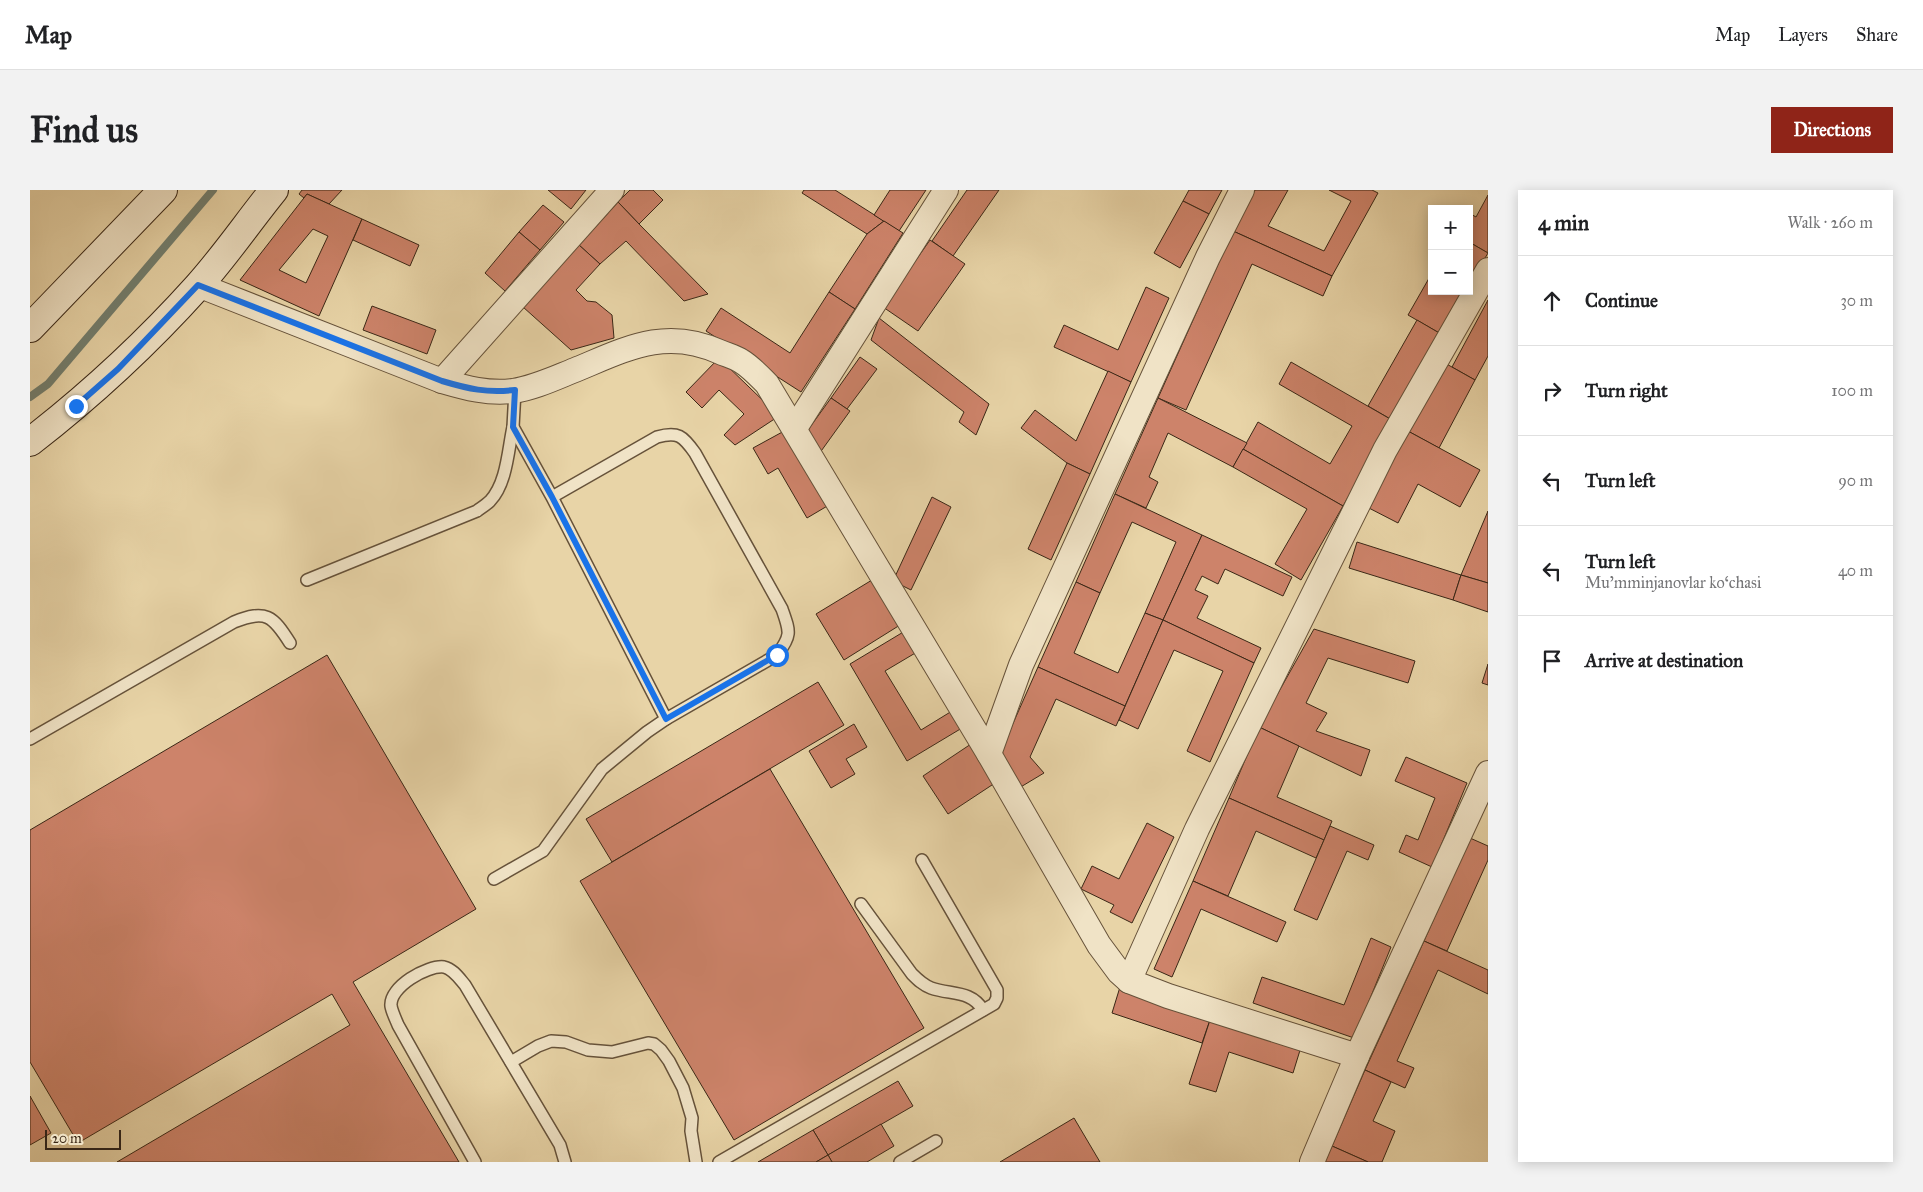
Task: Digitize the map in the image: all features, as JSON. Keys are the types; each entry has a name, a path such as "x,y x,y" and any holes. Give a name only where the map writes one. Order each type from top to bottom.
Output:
{"main road":[{"path":"30,328 163,190"},
{"path":"30,442 76,406 118,369 198,285 274,190"}],"street":[{"path":"442,381 612,190"},
{"path":"795,428 946,190"},
{"path":"989,754 1021,665 1208,258 1242,190"},
{"path":"1129,981 1197,829 1385,450 1488,270"},
{"path":"198,285 442,381 474,390 498,392 515,390 546,382 633,346 655,341 678,341 707,346 741,361 768,384 989,754 1108,959 1129,981 1168,996 1357,1056"},
{"path":"1312,1162 1357,1056 1488,773"}],"lane":[{"path":"307,580 477,511 490,501 499,488 506,465 513,427 515,390"},
{"path":"513,427 552,497 666,719"},
{"path":"494,879 543,850 602,769 666,719 777,655 787,642 789,630 782,609 695,453 684,438 670,433 657,437 552,497"},
{"path":"30,738 234,622 251,615 266,616 279,626 290,644"},
{"path":"719,1162 994,1004 998,990 922,860"},
{"path":"861,904 912,974 922,984 930,988 975,999 983,1010"},
{"path":"476,1162 398,1025 391,1005 395,992 404,982 434,967 446,967 454,972 464,985 560,1145 565,1162"},
{"path":"511,1062 538,1046 551,1041 566,1042 588,1050 612,1052 648,1043 654,1044 670,1061 686,1095 692,1118 691,1131 696,1162"},
{"path":"900,1162 936,1141"}],"building":[{"path":"302,190 342,190 329,204 307,194 304,198 299,194"},
{"path":"548,190 586,190 571,209"},
{"path":"630,190 653,190 663,200 639,224 618,202"},
{"path":"804,190 835,190 884,221 867,234 802,193"},
{"path":"890,190 926,190 899,231 874,215"},
{"path":"967,190 999,190 953,256 932,241"},
{"path":"1189,190 1222,190 1209,214 1183,201"},
{"path":"1255,190 1288,190 1268,226 1324,251 1351,201 1329,190 1372,190 1378,193 1332,276 1233,231"},
{"path":"307,194 362,219 319,316 240,280","holes":["313,229 328,236 306,283 279,270"]},
{"path":"1488,195 1488,253 1473,244 1473,215 1476,217"},
{"path":"1183,201 1209,214 1180,268 1154,253"},
{"path":"618,202 708,294 684,301 626,241 600,264 579,245"},
{"path":"543,205 564,222 540,250 519,232"},
{"path":"362,219 419,245 410,266 353,240"},
{"path":"884,221 903,233 855,309 829,292 867,234"},
{"path":"1233,231 1332,276 1323,296 1252,264 1186,410 1158,398"},
{"path":"519,232 540,250 505,291 485,273"},
{"path":"930,240 965,264 918,331 883,307"},
{"path":"1473,244 1488,253 1473,278"},
{"path":"579,245 600,264 576,290 587,301 596,302 612,315 614,338 571,350 523,307"},
{"path":"1428,280 1428,295 1464,295 1441,334 1408,315"},
{"path":"1146,287 1169,298 1131,382 1054,347 1064,325 1118,350"},
{"path":"829,292 855,309 801,392 706,331 721,308 790,353"},
{"path":"1488,300 1488,356 1475,380 1452,367"},
{"path":"372,306 436,330 427,354 363,330"},
{"path":"879,318 989,404 976,435 959,422 964,412 871,340"},
{"path":"1417,320 1441,334 1392,420 1368,406"},
{"path":"860,357 877,369 847,409 831,398"},
{"path":"719,358 779,416 735,445 724,435 744,414 719,390 702,408 686,392"},
{"path":"1291,362 1392,420 1343,506 1243,449 1258,422 1330,464 1352,426 1279,384"},
{"path":"1443,362 1475,380 1439,448 1406,430"},
{"path":"1108,371 1131,382 1090,474 1067,463 1021,428 1035,410 1076,441"},
{"path":"831,398 850,411 819,454 805,434"},
{"path":"1158,398 1247,443 1233,467 1168,433 1149,477 1158,482 1146,508 1115,494"},
{"path":"786,430 829,505 807,518 778,468 768,474 753,448"},
{"path":"1406,430 1480,470 1460,507 1418,484 1398,523 1365,506"},
{"path":"1243,449 1343,506 1301,580 1275,564 1307,509 1233,467"},
{"path":"1067,463 1090,474 1051,560 1028,549"},
{"path":"1115,494 1202,535 1163,620 1145,613 1176,542 1132,522 1100,593 1076,582"},
{"path":"932,497 951,507 911,590 893,581"},
{"path":"1488,511 1488,583 1461,575"},
{"path":"1202,535 1292,577 1283,596 1225,569 1218,584 1202,576 1195,590 1208,596 1197,618 1261,648 1254,663 1163,620"},
{"path":"1357,542 1461,575 1453,600 1349,568"},
{"path":"1461,575 1488,583 1488,612 1453,600"},
{"path":"872,580 900,625 844,660 816,614"},
{"path":"1076,582 1100,593 1074,653 1118,673 1145,613 1163,620 1125,706 1038,667"},
{"path":"1163,620 1254,663 1210,762 1187,751 1223,671 1174,650 1138,729 1119,720"},
{"path":"1314,629 1415,661 1408,683 1328,658 1306,703 1327,713 1316,731 1370,750 1361,776 1259,727"},
{"path":"905,631 917,652 885,671 921,730 952,711 962,728 907,761 850,664"},
{"path":"327,655 476,909 353,982 459,1162 117,1162 350,1025 332,994 78,1143 30,1062 30,830"},
{"path":"1488,664 1488,685 1482,683"},
{"path":"1038,667 1125,706 1116,726 1056,699 1030,757 1044,773 1019,788 999,755"},
{"path":"818,682 844,725 612,862 586,819"},
{"path":"854,724 867,747 846,759 855,774 831,788 809,751"},
{"path":"1259,727 1299,746 1277,797 1332,821 1324,840 1229,798"},
{"path":"971,744 995,783 948,814 923,776"},
{"path":"1406,757 1467,783 1432,867 1399,852 1406,835 1418,840 1435,798 1395,781"},
{"path":"770,769 924,1028 734,1140 580,881"},
{"path":"1229,798 1324,840 1316,858 1256,831 1228,896 1193,881"},
{"path":"1147,823 1174,837 1132,923 1110,912 1114,905 1081,889 1092,866 1119,879"},
{"path":"1330,826 1374,845 1368,860 1347,851 1317,920 1294,910"},
{"path":"1470,838 1488,846 1488,860 1447,951 1424,941"},
{"path":"1193,881 1286,922 1277,942 1201,909 1172,977 1154,969"},
{"path":"1371,938 1391,947 1354,1038 1253,1003 1262,977 1344,1005"},
{"path":"1424,941 1488,970 1488,994 1438,970 1397,1061 1414,1068 1405,1088 1365,1070"},
{"path":"1120,987 1211,1017 1202,1043 1112,1013"},
{"path":"1211,1017 1301,1047 1293,1073 1229,1052 1216,1092 1189,1084"},
{"path":"1365,1070 1391,1082 1373,1121 1395,1131 1382,1162 1368,1162 1332,1146"},
{"path":"898,1081 913,1106 828,1155 813,1130"},
{"path":"30,1096 51,1133 30,1145"},
{"path":"1074,1118 1100,1162 1000,1162"},
{"path":"881,1124 894,1146 867,1162 832,1162 828,1155"},
{"path":"813,1130 828,1155 816,1162 758,1162"},
{"path":"1332,1146 1368,1162 1324,1162"},
{"path":"828,1155 832,1162 816,1162"}],"waterway":[{"path":"30,397 48,384 213,190"}],"route":[{"path":"76,406 118,369 198,285 442,381 474,390 498,392 515,390 513,427 552,497 666,719 777,655"}]}
